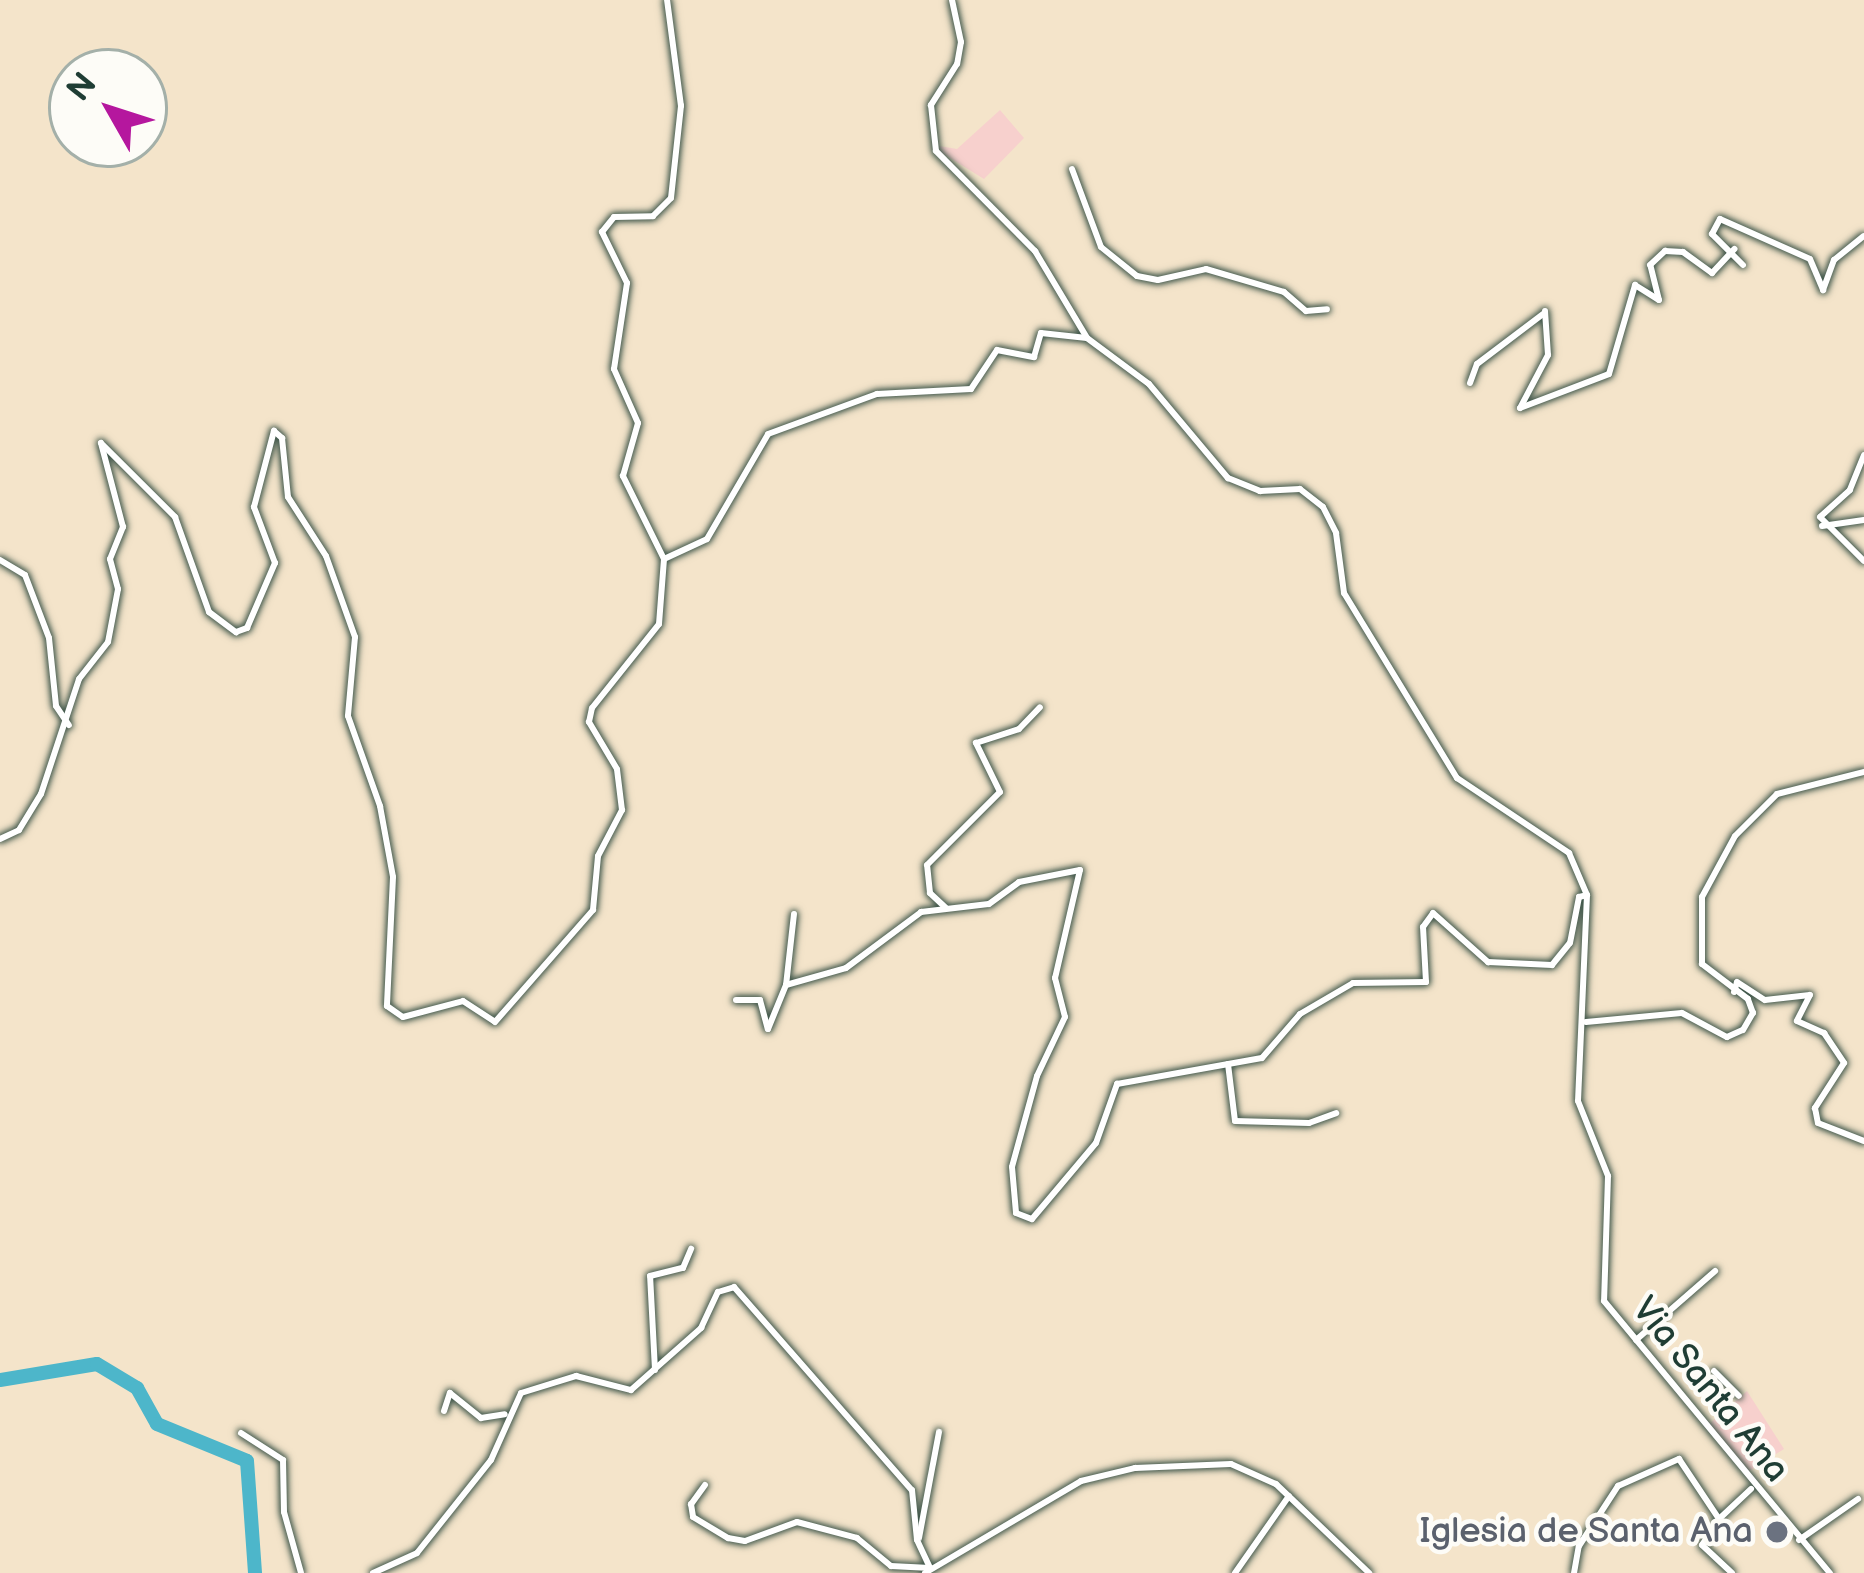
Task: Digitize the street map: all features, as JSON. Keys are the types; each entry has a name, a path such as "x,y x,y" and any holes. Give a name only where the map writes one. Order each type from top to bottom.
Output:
{"street":[{"path":"0,839 26,820 70,725 79,679 109,642 118,589 110,559 123,527 101,443 175,517 209,612 236,632 247,628 275,563 254,507 268,435 279,434 289,497 326,556 355,638 348,716 380,806 393,878 387,1006 403,1017 463,1001 495,1022 593,910 598,856 622,810 617,769 589,722 592,708 659,624 664,559 623,476 638,423 614,369 627,283 602,232 614,217 658,214 671,198 681,106 667,0"},
{"name":"Via Santa Ana","path":"952,0 961,42 957,64 931,105 937,151 1035,250 1087,338 1149,384 1228,478 1260,491 1300,489 1323,507 1336,533 1344,593 1457,778 1563,847 1587,896 1586,1022 1579,1114 1610,1192 1601,1291 1752,1488 1830,1573"},
{"path":"1072,169 1101,247 1137,276 1158,280 1206,269 1284,292 1306,311 1327,309"},
{"path":"1743,265 1734,249 1712,234 1720,219 1804,255 1823,290 1834,260 1864,236"},
{"path":"1470,382 1477,364 1545,311 1548,355 1520,408 1600,382 1618,357 1635,285 1659,300 1650,265 1665,251 1683,252 1712,273 1734,249"},
{"path":"664,559 707,539 755,449 788,421 914,387 960,392 979,381 997,350 1023,359 1040,350 1040,333 1087,338"},
{"path":"1864,455 1856,482 1820,517 1822,526 1864,561"},
{"path":"1822,526 1864,520"},
{"path":"0,560 22,568 49,638 56,706 70,725"},
{"path":"949,910 930,893 927,865 1000,792 976,743 1019,729 1040,707"},
{"path":"1586,1022 1682,1012 1718,1034 1737,1035 1753,1013 1748,999 1702,964 1698,921 1702,897 1736,836 1777,794 1864,772"},
{"path":"786,985 846,968 921,912 989,904 1019,882 1082,873 1054,978 1065,1017 1037,1076 1012,1167 1023,1218 1040,1216 1096,1143 1117,1084 1262,1058 1300,1014 1353,983 1426,982 1423,927 1433,913 1488,962 1552,965 1570,943 1580,897 1587,896"},
{"path":"736,1000 760,1000 768,1029 786,985 794,914"},
{"path":"1733,992 1737,982 1765,1000 1810,995 1797,1021 1824,1033 1844,1063 1815,1108 1818,1123 1864,1141"},
{"path":"1228,1064 1235,1121 1309,1123 1336,1113"},
{"path":"655,1370 650,1276 683,1268 691,1249"},
{"path":"1636,1340 1715,1271"},
{"path":"373,1573 417,1553 491,1460 508,1412 521,1393 565,1376 622,1391 655,1370 701,1328 718,1292 740,1291 912,1490 917,1540 928,1570"},
{"path":"1714,1371 1738,1396"},
{"path":"444,1411 450,1393 482,1418 508,1412"},
{"path":"917,1540 939,1432"},
{"path":"241,1433 283,1460 284,1512 301,1573"},
{"path":"1574,1573 1579,1546 1607,1498 1679,1459 1718,1519"},
{"path":"704,1485 691,1504 693,1517 728,1538 745,1541 796,1522 857,1538 892,1566 928,1570 1105,1474 1244,1465 1289,1496 1370,1573"},
{"path":"1732,1573 1700,1540 1752,1488"},
{"path":"1234,1573 1289,1496"},
{"path":"1799,1540 1858,1499"}],"shaded area":[{"path":"1000,110 1024,138 984,179 942,153 939,146 957,149"},
{"path":"1747,1391 1784,1449 1746,1473 1708,1425"}],"waterway":[{"path":"0,1380 97,1364 137,1388 157,1424 247,1461 255,1573"}],"place":[{"name":"Iglesia de Santa Ana","path":"1777,1532"}]}
